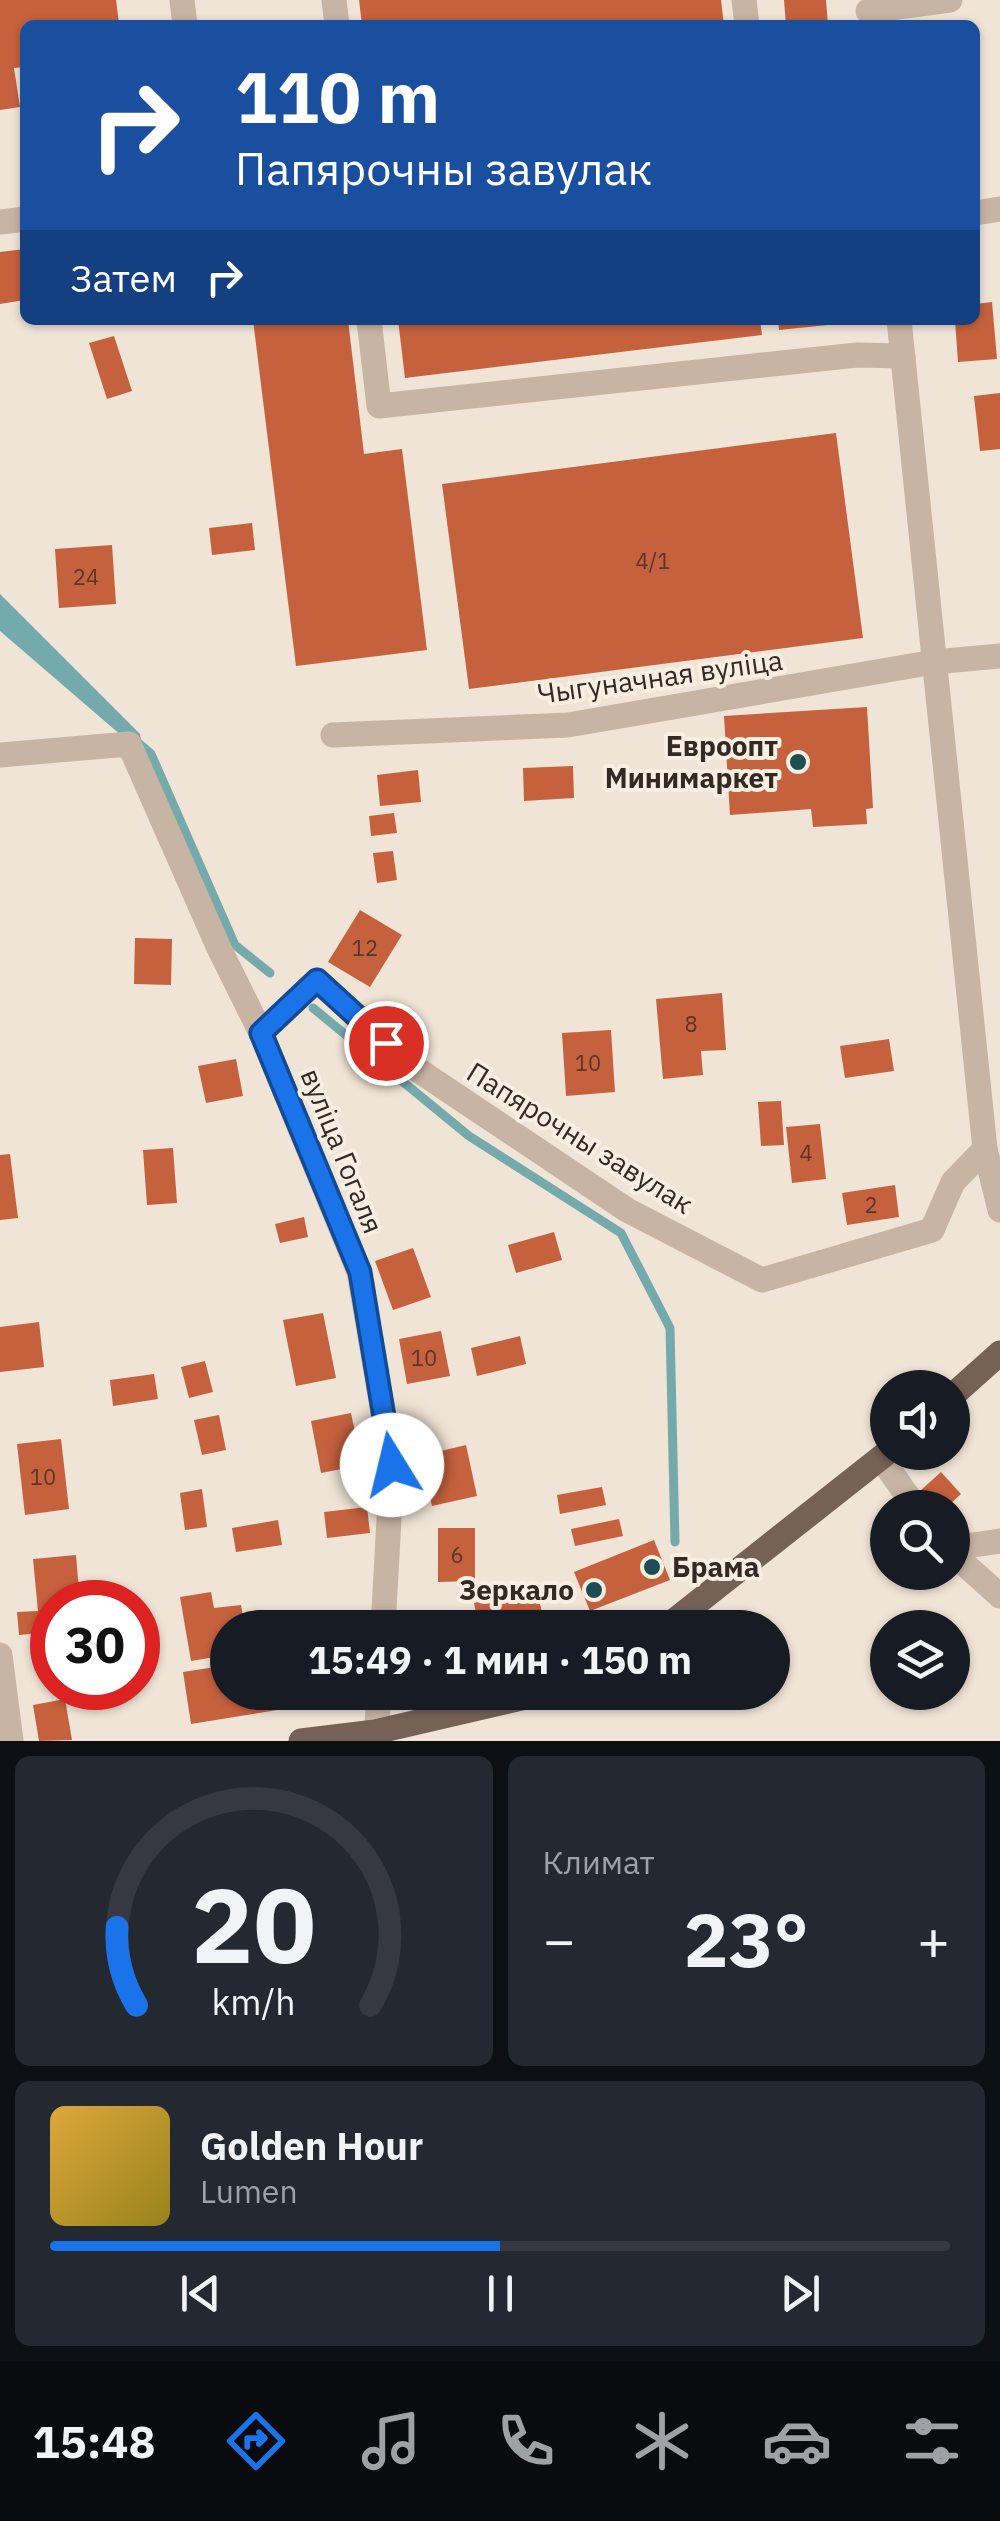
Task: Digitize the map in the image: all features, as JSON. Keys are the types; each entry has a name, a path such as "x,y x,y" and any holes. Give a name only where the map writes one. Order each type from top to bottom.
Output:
{"main road":[{"path":"970,1382 997,1360"},
{"path":"688,1610 870,1467"},
{"path":"301,1741 376,1736 476,1710"}],"street":[{"path":"868,12 950,0"},
{"path":"370,325 378,406 857,355 903,356"},
{"path":"900,325 985,1149 1000,1210"},
{"name":"Чыгуначная вуліца","path":"333,735 568,726 934,662 1000,656"},
{"name":"вуліца Гогаля","path":"0,755 129,744 261,1033 360,1272 392,1465 384,1610"},
{"name":"Папярочны завулак","path":"261,1033 317,980 408,1064 627,1210 762,1280 932,1230 952,1182 985,1149"},
{"path":"970,1547 1000,1541"},
{"path":"970,1567 1000,1596"},
{"path":"0,1655 10,1741"},
{"path":"376,1736 377,1710"}],"water":[{"path":"0,594 140,734 144,755 0,631"}],"building":[{"path":"0,0 116,0 119,20 20,20 20,67 14,68 20,107 0,110"},
{"path":"359,0 721,0 723,20 361,20"},
{"path":"784,0 826,0 828,20 786,20"},
{"path":"20,250 20,301 0,304 0,252"},
{"path":"992,302 997,359 958,362 955,325 980,325 980,303"},
{"path":"254,325 349,325 364,454 402,449 427,650 296,666"},
{"path":"399,325 761,325 762,335 405,378"},
{"path":"778,325 827,325 779,330"},
{"path":"114,336 132,391 107,399 89,343"},
{"path":"1000,393 1000,449 980,451 974,396"},
{"path":"836,433 863,638 469,689 442,484"},
{"path":"252,523 255,550 212,555 209,528"},
{"path":"112,545 116,604 59,608 55,549"},
{"name":"Евроопт Минимаркет","path":"867,707 873,808 866,809 867,824 813,827 811,809 730,815 724,716"},
{"path":"573,766 574,798 524,801 523,768"},
{"path":"418,770 421,802 380,806 377,775"},
{"path":"394,813 397,833 371,836 369,816"},
{"path":"393,851 397,880 377,883 373,853"},
{"path":"360,910 402,935 370,987 328,962"},
{"path":"135,938 172,939 171,985 134,984"},
{"path":"722,993 726,1050 701,1051 703,1075 663,1079 656,999"},
{"path":"611,1030 615,1092 566,1096 562,1033"},
{"path":"889,1039 894,1071 845,1078 840,1046"},
{"path":"236,1059 243,1096 206,1103 198,1066"},
{"path":"781,1101 784,1145 761,1146 758,1102"},
{"path":"820,1124 826,1179 792,1183 786,1127"},
{"path":"173,1148 177,1203 147,1205 143,1150"},
{"path":"10,1154 18,1218 0,1220 0,1155"},
{"path":"895,1185 899,1217 847,1225 842,1193"},
{"path":"304,1217 308,1237 280,1243 275,1224"},
{"path":"554,1232 562,1260 516,1273 508,1245"},
{"path":"413,1248 431,1297 393,1310 375,1261"},
{"path":"323,1313 336,1378 296,1386 283,1320"},
{"path":"39,1322 44,1367 0,1372 0,1327"},
{"path":"441,1331 450,1376 407,1384 399,1339"},
{"path":"520,1336 526,1364 477,1376 471,1348"},
{"path":"205,1361 213,1392 189,1398 181,1367"},
{"path":"154,1374 158,1399 113,1406 110,1380"},
{"path":"351,1413 362,1465 321,1473 311,1421"},
{"path":"219,1415 226,1450 202,1455 194,1420"},
{"path":"61,1439 69,1509 25,1515 17,1444"},
{"path":"466,1445 477,1496 432,1506 420,1456"},
{"path":"941,1472 957,1490 921,1490"},
{"path":"602,1487 606,1505 560,1514 557,1495"},
{"path":"202,1489 207,1527 185,1530 180,1493"},
{"path":"367,1507 370,1533 327,1538 324,1512"},
{"path":"619,1519 623,1536 575,1546 571,1529"},
{"path":"278,1520 282,1545 236,1552 232,1528"},
{"path":"438,1528 475,1528 475,1581 438,1582"},
{"path":"654,1540 670,1580 590,1610 574,1572"},
{"path":"76,1555 78,1580 35,1580 33,1559"},
{"path":"536,1588 542,1610 475,1610 474,1603"},
{"path":"211,1592 214,1608 241,1605 242,1610 210,1610 210,1658 191,1661 180,1597"},
{"path":"30,1611 30,1634 19,1635 17,1612"},
{"path":"210,1668 210,1710 277,1710 191,1724 183,1672"},
{"path":"34,1710 67,1710 72,1740 39,1741"}],"waterway":[{"path":"136,741 151,754 235,945 270,973"},
{"path":"313,1008 469,1136 621,1233 670,1328 675,1542"}],"place":[{"name":"Евроопт Минимаркет","path":"798,762"},
{"name":"Брама","path":"652,1567"},
{"name":"Зеркало","path":"594,1590"}],"route":[{"path":"386,1043 317,980 261,1033 360,1272 392,1465"}]}
